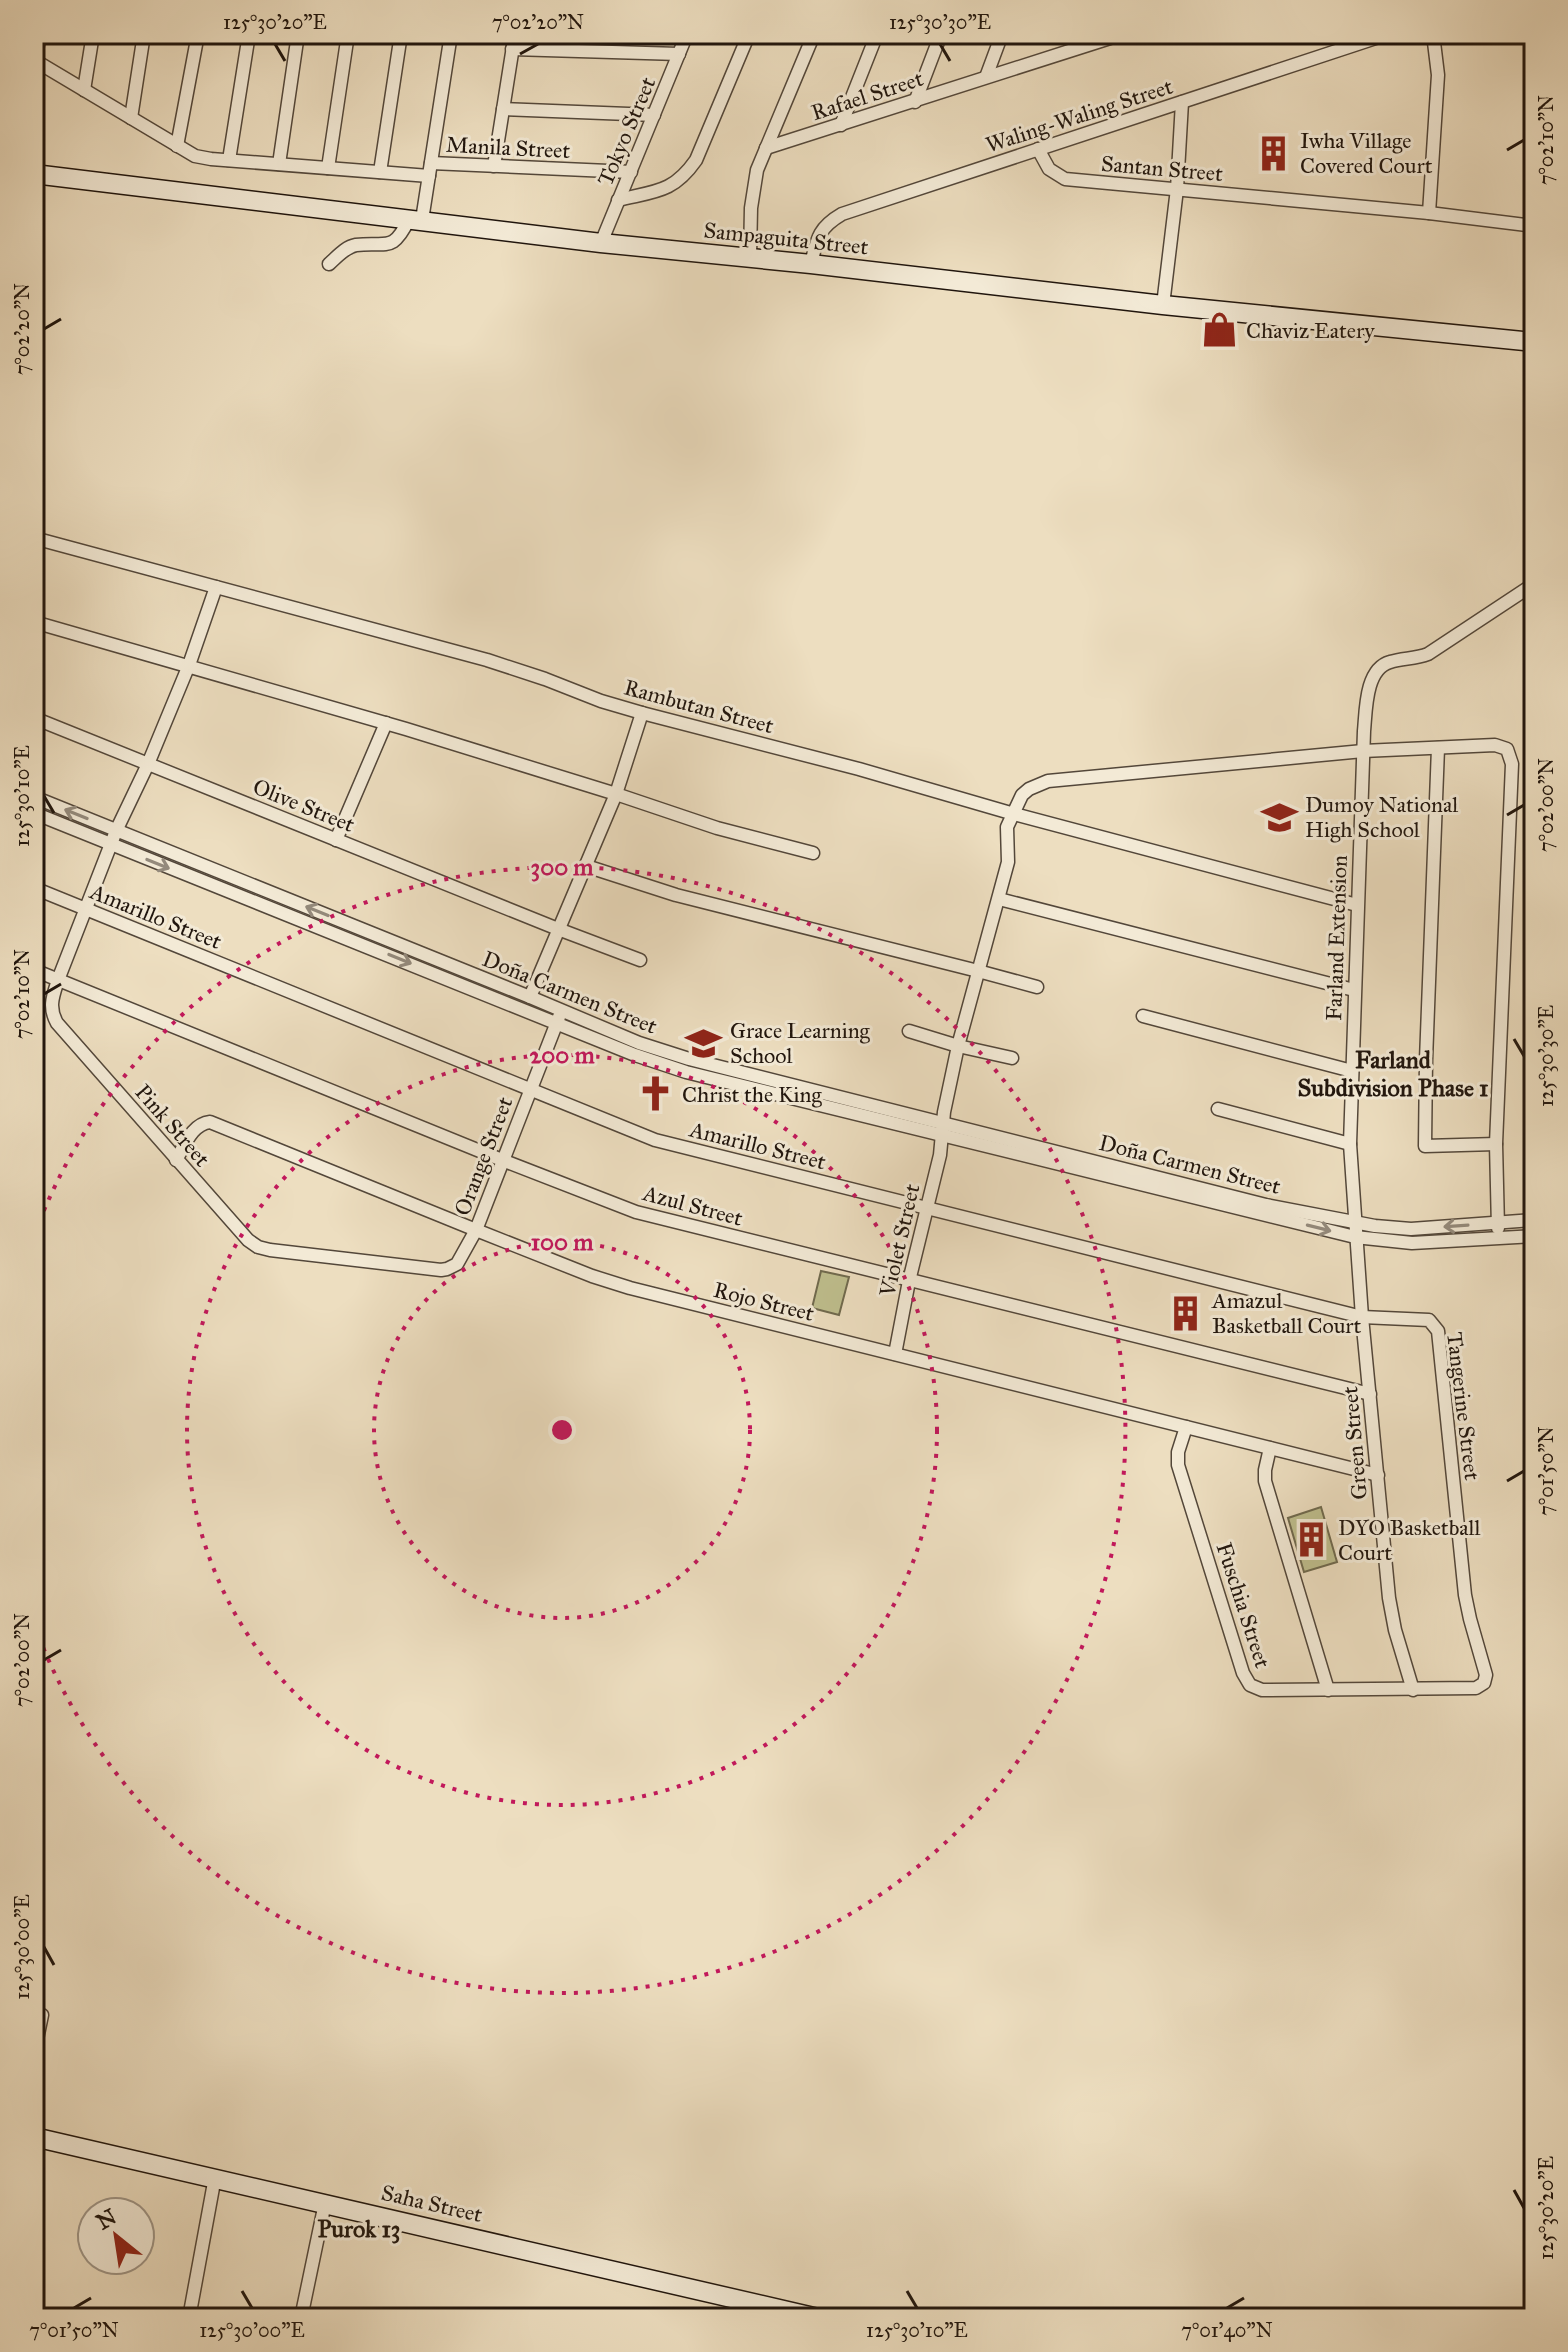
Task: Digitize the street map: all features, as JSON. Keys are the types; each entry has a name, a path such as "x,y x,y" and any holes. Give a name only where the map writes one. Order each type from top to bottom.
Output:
{"street":[{"path":"35,61 40,34"},
{"path":"84,90 93,34"},
{"path":"131,118 144,34"},
{"path":"177,146 198,34"},
{"path":"229,160 249,34"},
{"path":"279,164 298,34"},
{"path":"328,168 348,34"},
{"path":"380,172 401,34"},
{"path":"329,264 348,248 392,243 416,220 430,170 451,34"},
{"path":"494,166 515,34"},
{"name":"Tokyo Street","path":"601,243 687,34"},
{"path":"618,200 667,188 685,175 696,160 749,34"},
{"path":"750,258 753,189 757,170 814,34"},
{"path":"841,125 877,34"},
{"path":"915,102 941,34"},
{"path":"986,77 1002,34"},
{"name":"Rafael Street","path":"766,148 915,102 1115,34"},
{"name":"Waling-Waling Street","path":"811,264 822,229 842,214 1388,34"},
{"path":"1429,213 1438,75 1433,34"},
{"path":"512,49 679,54"},
{"name":"Manila Street","path":"35,61 177,146 195,156 211,159 380,172 494,166 631,172"},
{"path":"1163,305 1177,189 1182,102"},
{"path":"503,109 654,115"},
{"name":"Santan Street","path":"1038,149 1049,169 1065,179 1429,213 1534,226"},
{"name":"Sampaguita Street","path":"34,174 601,243 1534,342"},
{"name":"Rambutan Street","path":"34,538 487,660 642,713 1357,905"},
{"name":"Farland Extension","path":"1355,1237 1350,1144 1354,990 1363,751 1371,684 1382,665 1428,654 1534,584"},
{"name":"Pink Street","path":"216,587 189,665 116,831 58,980 51,1001 51,1013 176,1160 238,1230 258,1247 441,1270 453,1267"},
{"path":"34,622 386,723 717,828 813,853"},
{"path":"530,997 616,794 642,713"},
{"name":"Olive Street","path":"34,718 640,960"},
{"path":"336,840 386,723"},
{"path":"1014,814 1022,795 1048,781 1363,751 1495,745 1507,749 1511,757 1496,1144 1498,1239"},
{"path":"1438,748 1425,1146 1496,1144"},
{"name":"Doña Carmen Street","path":"34,797 530,997 559,1016"},
{"name":"Doña Carmen Street","path":"34,813 637,1049 688,1066 1180,1188 1355,1237 1412,1243 1534,1236"},
{"name":"Violet Street","path":"895,1354 909,1281 940,1155 958,1046 1008,862 1007,827 1014,814"},
{"path":"586,866 676,895 1037,987"},
{"name":"Amarillo Street","path":"34,888 655,1140 1362,1317"},
{"path":"999,899 1354,990"},
{"name":"Azul Street","path":"34,970 636,1212 1370,1394"},
{"name":"Orange Street","path":"453,1267 462,1259 476,1230 559,1016"},
{"path":"1143,1016 1352,1071"},
{"path":"909,1031 1012,1058"},
{"path":"1218,1109 1350,1144"},
{"name":"Rojo Street","path":"176,1160 195,1129 204,1122 210,1122 592,1276 630,1288 1378,1475"},
{"name":"Doña Carmen Street","path":"1180,1188 1355,1222 1411,1229 1534,1220"},
{"name":"Green Street","path":"1355,1237 1389,1598 1413,1690"},
{"name":"Tangerine Street","path":"1362,1317 1424,1318 1433,1323 1438,1331 1465,1595 1486,1675 1484,1683 1476,1688 1413,1690"},
{"name":"Fuschia Street","path":"1186,1427 1178,1452 1178,1465 1247,1681 1262,1690 1413,1690"},
{"path":"1270,1448 1265,1481 1328,1690"},
{"path":"34,2054 42,2015"},
{"name":"Saha Street","path":"34,2137 818,2318"},
{"path":"189,2318 215,2177"},
{"path":"301,2318 325,2203"}],"green space":[{"path":"821,1271 849,1277 839,1315 812,1308"},
{"name":"DYO Basketball Court","path":"1321,1507 1337,1562 1304,1572 1288,1518"}],"place":[{"name":"Iwha Village Covered Court","path":"1274,153"},
{"name":"Chaviz Eatery","path":"1220,330"},
{"name":"Dumoy National High School","path":"1279,817"},
{"name":"Grace Learning School","path":"704,1043"},
{"name":"Christ the King","path":"656,1094"},
{"name":"Amazul Basketball Court","path":"1186,1313"},
{"name":"DYO Basketball Court","path":"1312,1540"}],"district":[{"name":"Farland Subdivision Phase 1","path":"1393,1074"},
{"name":"Purok 13","path":"359,2229"}]}
